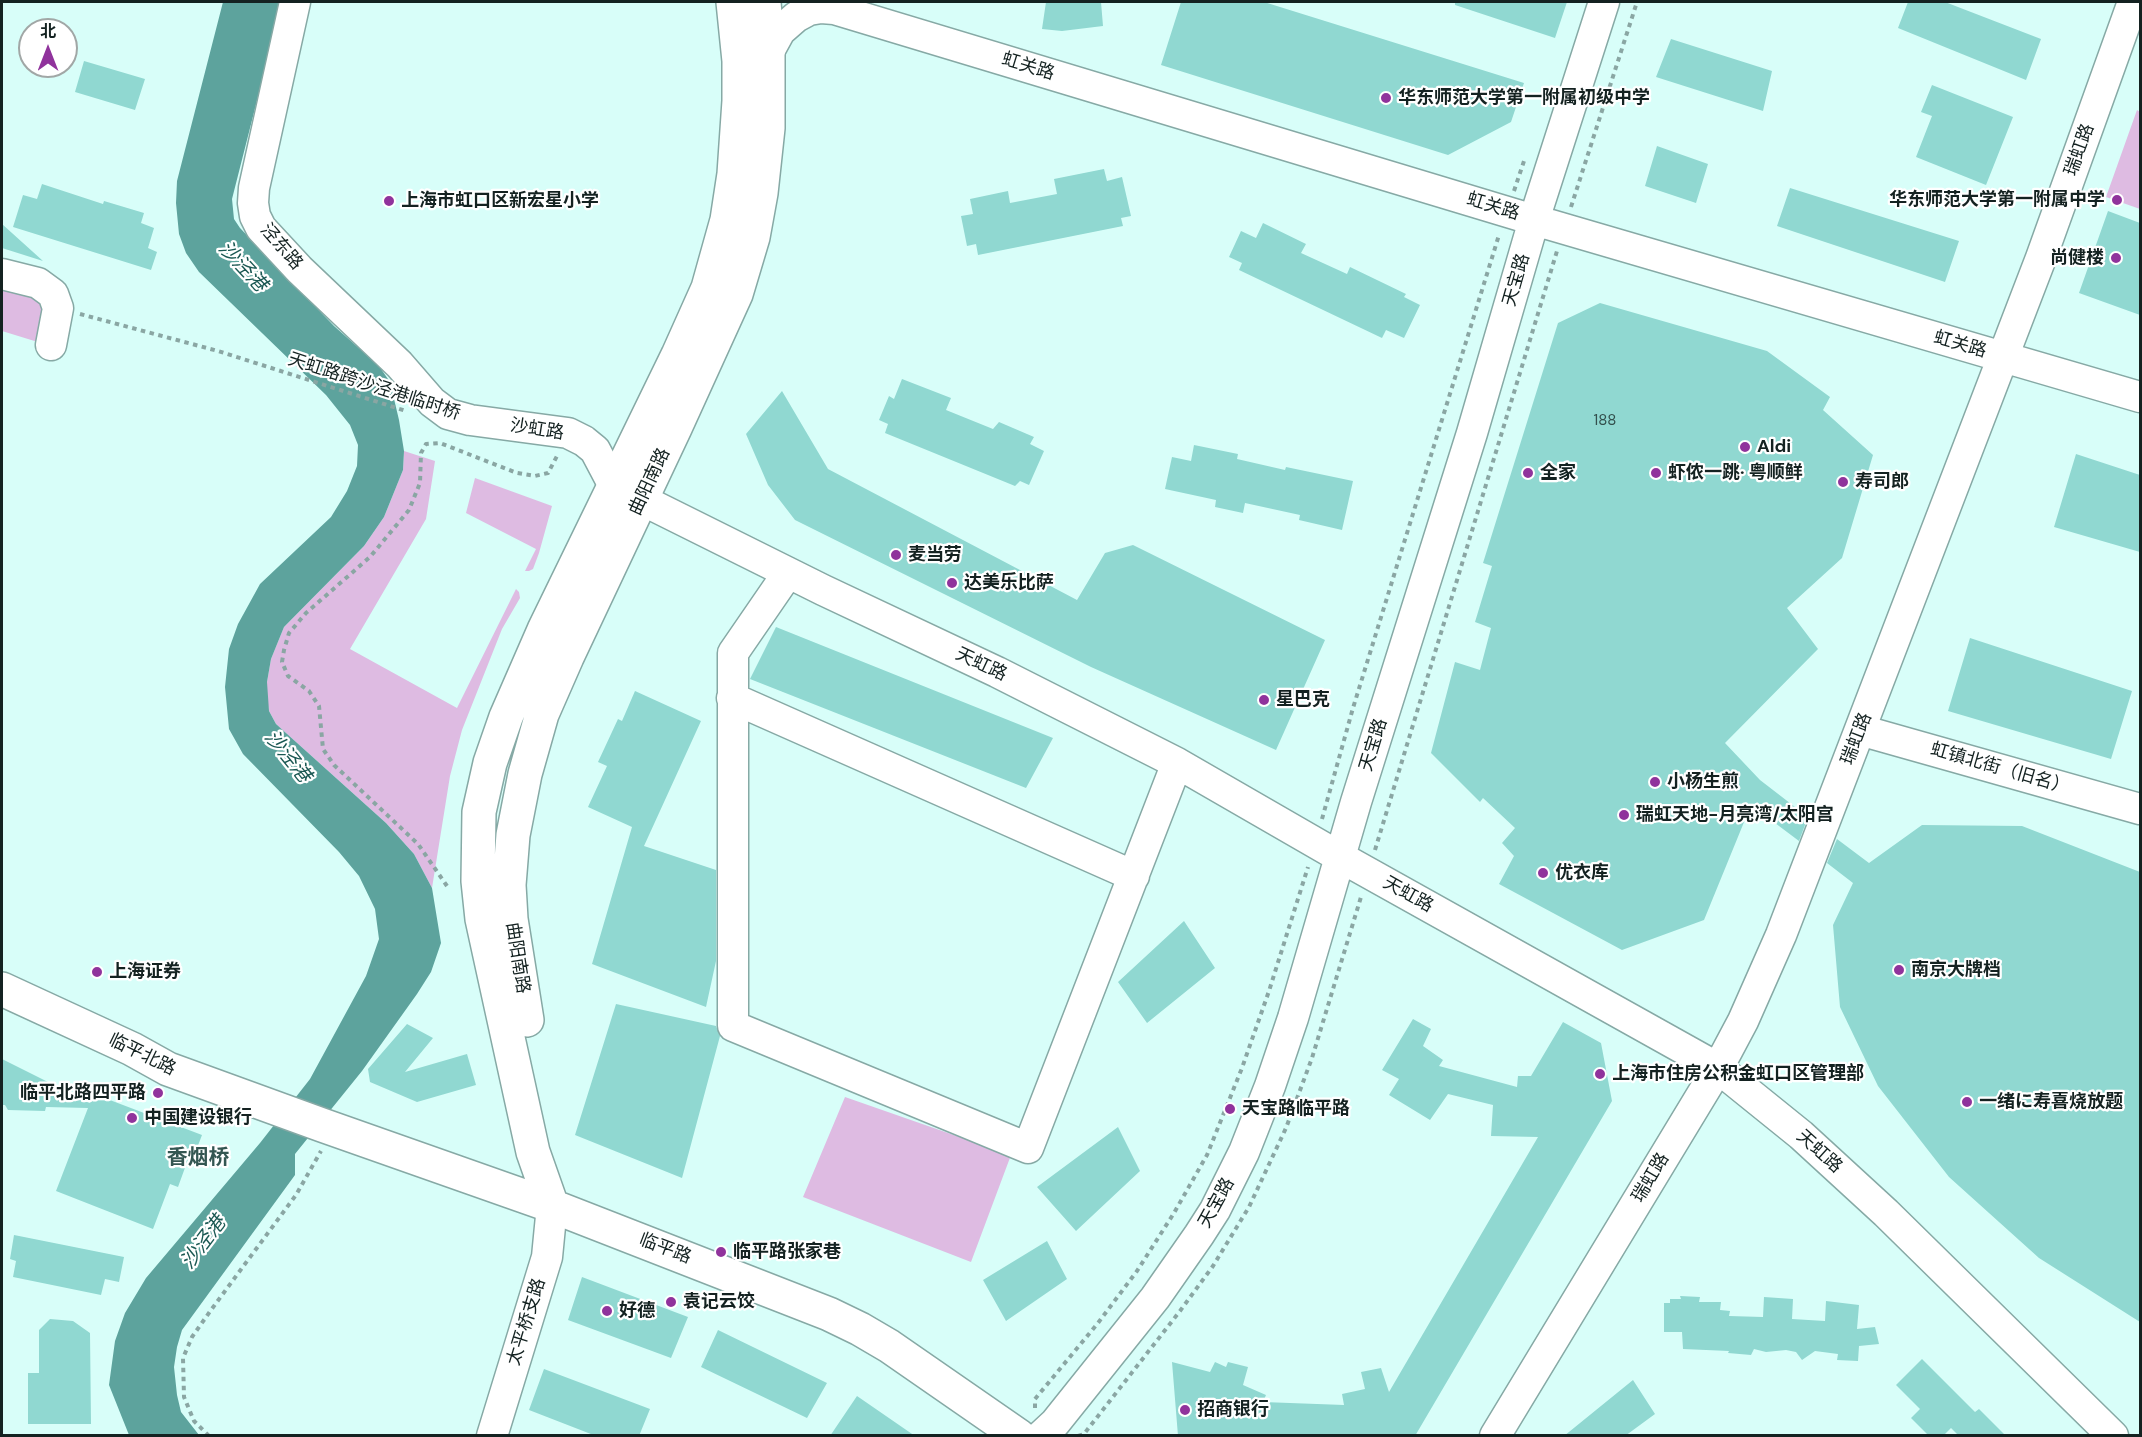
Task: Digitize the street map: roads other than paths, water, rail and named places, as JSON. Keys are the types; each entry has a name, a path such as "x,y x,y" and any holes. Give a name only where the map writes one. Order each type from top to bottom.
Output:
{"main road":[{"name":"曲阳南路","path":"628,492 678,355 708,288 727,220 734,174 739,101 740,62 733,2"},
{"name":"曲阳南路","path":"552,1206 532,1152 482,920 478,881 479,812 490,763 506,717 544,630 628,492 736,294 753,237 761,193 768,128 768,53 764,2"},
{"name":"临平北路","path":"2,989 132,1049 168,1069 286,1112"},
{"name":"临平路","path":"286,1112 552,1206 727,1273 860,1329 890,1346 1019,1436"}],"street":[{"name":"泾东路","path":"295,2 254,188 255,216 261,228 299,269 399,364 432,402 448,414 470,420"},
{"name":"天宝路","path":"1041,1436 1055,1423 1155,1298 1199,1235 1244,1152 1282,1053 1327,850 1472,433 1521,215 1604,2"},
{"name":"瑞虹路","path":"1495,1436 1718,1068 1743,1021 1781,935 2041,258 2133,2"},
{"name":"虹关路","path":"768,53 780,31 796,17 809,10 840,7 1521,215 2140,397"},
{"path":"2,274 38,283 53,294 58,308 51,345"},
{"name":"沙虹路","path":"470,420 568,433 595,450 628,492"},
{"name":"天虹路","path":"628,492 788,573 997,672 1177,763 1327,850 1718,1068 1801,1135 1886,1213 2113,1436"},
{"path":"788,573 733,652 733,1026 1028,1148 1177,763"},
{"path":"732,698 1134,876"},
{"name":"虹镇北街（旧名）","path":"1860,730 2140,809"},
{"name":"太平桥支路","path":"492,1436 547,1257 552,1206"}],"water":[{"name":"沙泾港","path":"223,2 282,2 232,199 234,219 334,326 379,366 390,382 404,451 403,470 384,517 364,546 284,627 271,659 267,682 269,711 276,724 386,823 414,854 432,888 441,943 431,972 417,994 362,1071 295,1154 295,1175 182,1330 174,1367 177,1395 181,1412 199,1435 129,1435 109,1385 115,1341 125,1313 146,1278 260,1143 310,1079 366,976 379,939 375,909 359,876 339,852 243,754 229,729 225,687 229,649 238,624 260,584 331,517 347,491 357,466 358,445 350,425 326,395 199,272 186,253 179,234 176,203 177,181"}],"place":[{"name":"华东师范大学第一附属初级中学","path":"1386,98"},
{"name":"华东师范大学第一附属中学","path":"2117,200"},
{"name":"上海市虹口区新宏星小学","path":"389,201"},
{"name":"尚健楼","path":"2116,258"},
{"name":"Aldi","path":"1745,447"},
{"name":"全家","path":"1528,473"},
{"name":"虾侬一跳· 粤顺鲜","path":"1656,473"},
{"name":"寿司郎","path":"1843,482"},
{"name":"麦当劳","path":"896,555"},
{"name":"达美乐比萨","path":"952,583"},
{"name":"星巴克","path":"1264,700"},
{"name":"小杨生煎","path":"1655,782"},
{"name":"瑞虹天地-月亮湾/太阳宫","path":"1624,815"},
{"name":"优衣库","path":"1543,873"},
{"name":"南京大牌档","path":"1899,970"},
{"name":"上海证券","path":"97,972"},
{"name":"上海市住房公积金虹口区管理部","path":"1600,1074"},
{"name":"临平北路四平路","path":"158,1093"},
{"name":"一绪に寿喜烧放题","path":"1967,1102"},
{"name":"天宝路临平路","path":"1230,1109"},
{"name":"中国建设银行","path":"132,1118"},
{"name":"临平路张家巷","path":"721,1252"},
{"name":"袁记云饺","path":"671,1302"},
{"name":"好德","path":"607,1311"},
{"name":"招商银行","path":"1185,1410"}],"district":[{"name":"香烟桥","path":"198,1158"}]}
